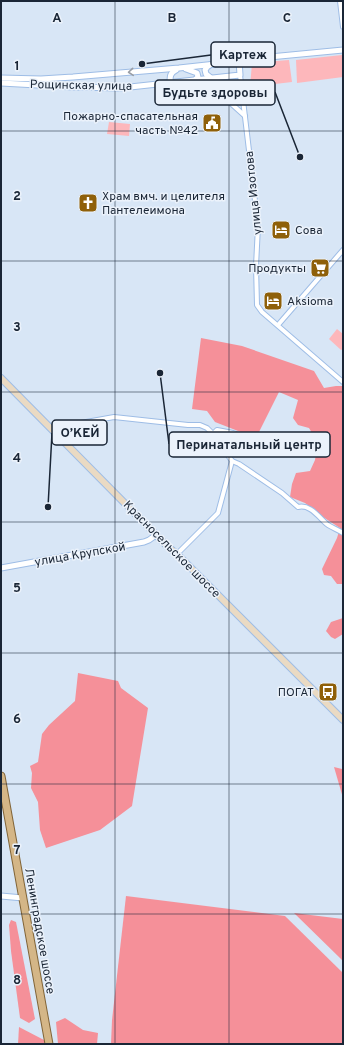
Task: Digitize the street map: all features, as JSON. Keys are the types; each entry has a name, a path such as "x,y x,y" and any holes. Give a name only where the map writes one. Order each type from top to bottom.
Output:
{"main road":[{"name":"Красносельское шоссе","path":"1,378 156,535 177,554 343,720"},
{"name":"Ленинградское шоссе","path":"1,776 49,1044"}],"street":[{"path":"340,1 343,27"},
{"name":"Рощинская улица","path":"1,78 41,79 73,77 211,65 239,60 343,50"},
{"path":"239,60 240,75"},
{"path":"211,65 205,70 206,74 211,78"},
{"path":"170,83 171,72 181,68 197,73 198,77 195,80"},
{"name":"Рощинская улица","path":"1,83 121,88 240,75"},
{"name":"улица Изотова","path":"240,75 258,226 256,266 257,304 262,312 343,382"},
{"path":"73,77 73,87"},
{"path":"204,79 245,116"},
{"path":"278,325 343,250"},
{"path":"55,432 64,426 114,417 188,426 200,425 212,434 232,461 282,492 298,508 301,507 311,509 328,525 343,533"},
{"path":"212,434 217,430 233,433 256,441 262,438 282,450"},
{"path":"177,554 218,513 232,461"},
{"name":"улица Крупской","path":"1,568 144,542 156,535"},
{"path":"1,896 23,898"}],"shaded area":[{"path":"342,55 343,77 297,83 296,60"},
{"path":"289,60 292,82 250,87 252,63"},
{"path":"109,122 130,124 129,136 107,134"},
{"path":"337,329 343,334 343,349 341,350 329,339"},
{"path":"201,338 242,346 314,371 324,388 343,386 343,584 337,584 331,576 324,575 322,569 337,538 340,528 305,503 290,497 292,484 296,473 310,471 315,460 318,443 309,428 298,425 293,418 298,400 279,392 256,438 215,422 207,411 192,409"},
{"path":"343,618 343,634 335,639 331,637 326,631 331,622"},
{"path":"78,673 118,681 121,688 148,708 132,806 100,830 46,848 40,830 38,802 31,788 32,773 30,766 38,762 42,734 49,725 75,701"},
{"path":"334,767 342,769 343,772 343,798"},
{"path":"126,896 285,916 343,973 343,1044 111,1044 112,1020"},
{"path":"294,913 343,919 343,961 340,958"},
{"path":"11,920 16,922 35,1019 29,1023 20,1018 11,951 9,925"},
{"path":"65,1018 83,1030 98,1033 97,1044 58,1044 56,1022"},
{"path":"19,1027 44,1040 45,1044 18,1044"}],"place":[{"name":"Картеж","path":"142,64"},
{"name":"Пожарно-спасательная часть №42","path":"212,123"},
{"name":"Будьте здоровы","path":"300,157"},
{"name":"Храм вмч. и целителя Пантелеимона","path":"88,203"},
{"name":"Сова","path":"281,230"},
{"name":"Продукты","path":"320,268"},
{"name":"Aksioma","path":"273,301"},
{"name":"Перинатальный центр","path":"160,373"},
{"name":"О’КЕЙ","path":"48,507"},
{"name":"ПОГАТ","path":"328,692"}]}
